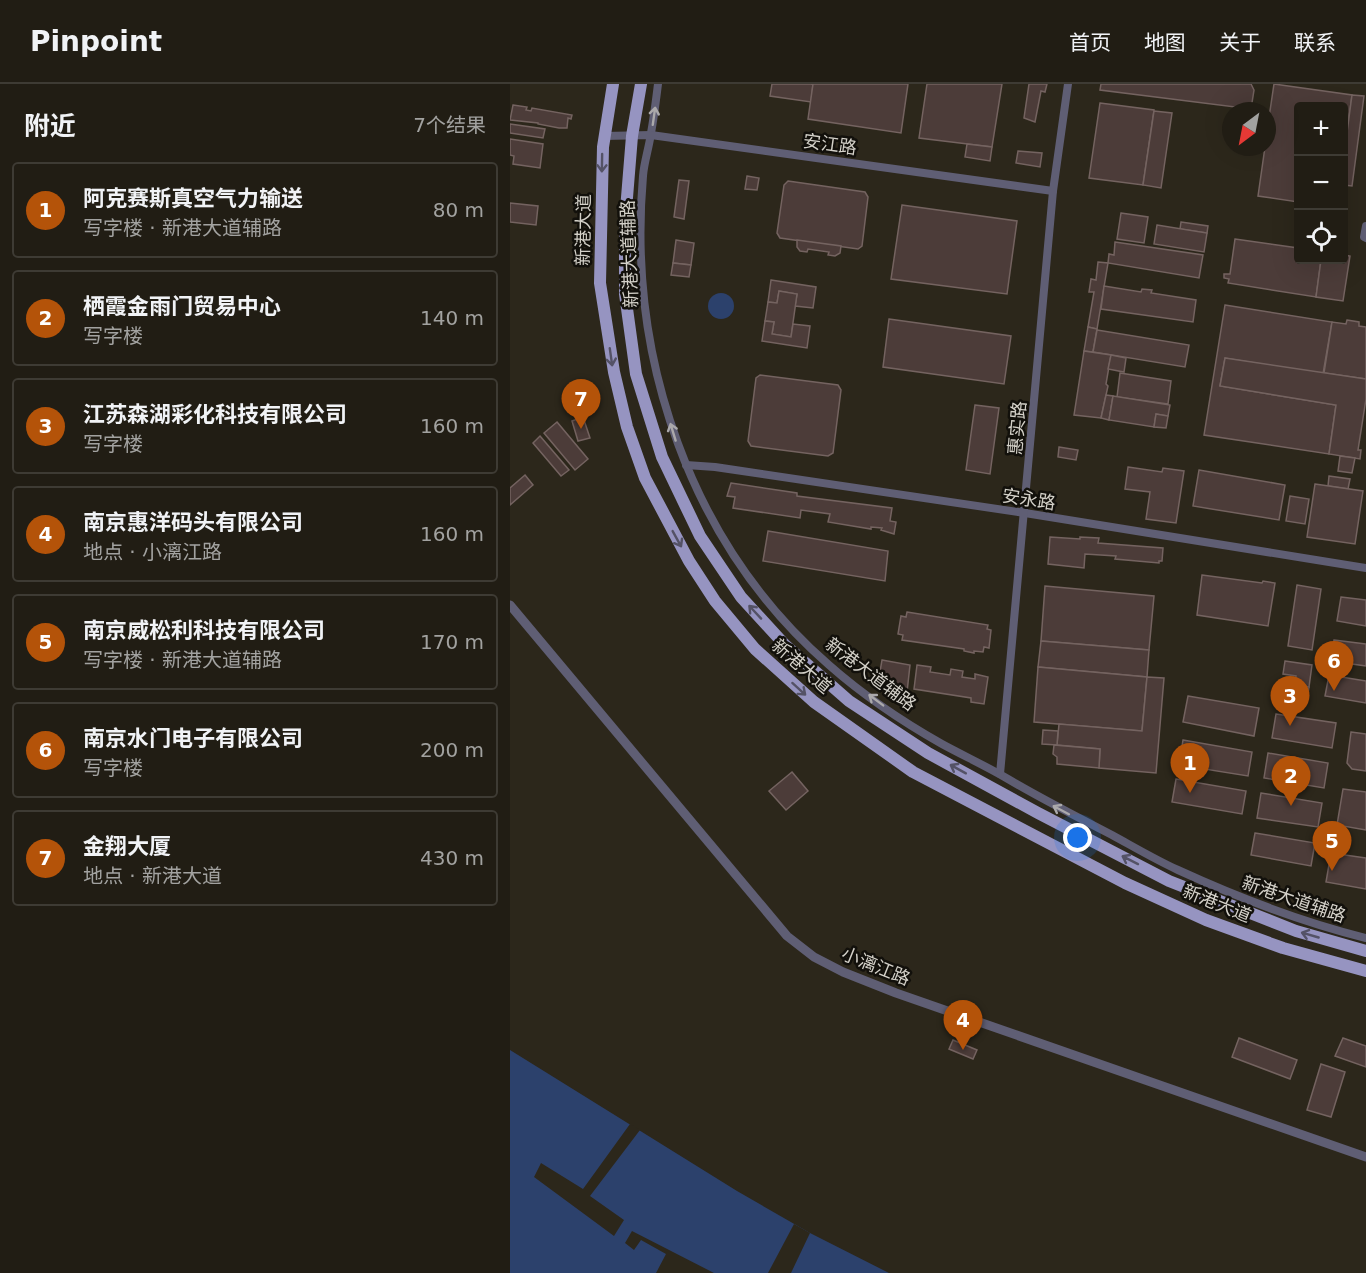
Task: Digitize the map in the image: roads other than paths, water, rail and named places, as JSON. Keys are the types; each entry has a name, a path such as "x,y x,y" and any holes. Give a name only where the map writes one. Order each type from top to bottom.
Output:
{"main road":[{"name":"新港大道","path":"613,84 604,136 600,284 614,372 627,427 645,478 689,561 715,601 755,649 814,702 913,772 1125,883 1206,920 1283,948 1366,971"},
{"name":"新港大道","path":"640,84 632,136 625,222 624,294 636,374 662,457 700,536 741,597 785,645 849,700 928,753 1169,881 1296,932 1366,951"}],"street":[{"name":"新港大道辅路","path":"658,84 643,173 641,218 642,279 647,326 659,386 676,443 694,486 717,529 748,575 786,623 830,666 884,707 940,743 1000,774 1057,808 1176,869 1231,893 1286,914 1366,938"},
{"name":"惠实路","path":"1000,774 1053,191 1068,84"},
{"name":"安江路","path":"604,136 651,135 1053,191"},
{"path":"1365,237 1366,226"},
{"name":"安永路","path":"686,465 715,467 1025,513 1366,568"},
{"name":"小漓江路","path":"510,605 787,936 813,957 843,972 896,993 1366,1157"}],"water":[{"path":"721,293 730,297 734,306 730,315 721,319 712,315 708,306 712,297"},
{"path":"510,1050 737,1191 810,1233 889,1273 510,1273"}],"place":[{"name":"金翔大厦","path":"581,429"},
{"name":"南京水门电子有限公司","path":"1334,691"},
{"name":"江苏森湖彩化科技有限公司","path":"1290,726"},
{"name":"阿克赛斯真空气力输送","path":"1190,793"},
{"name":"栖霞金雨门贸易中心","path":"1291,806"},
{"name":"南京威松利科技有限公司","path":"1332,871"},
{"name":"南京惠洋码头有限公司","path":"963,1050"}]}
